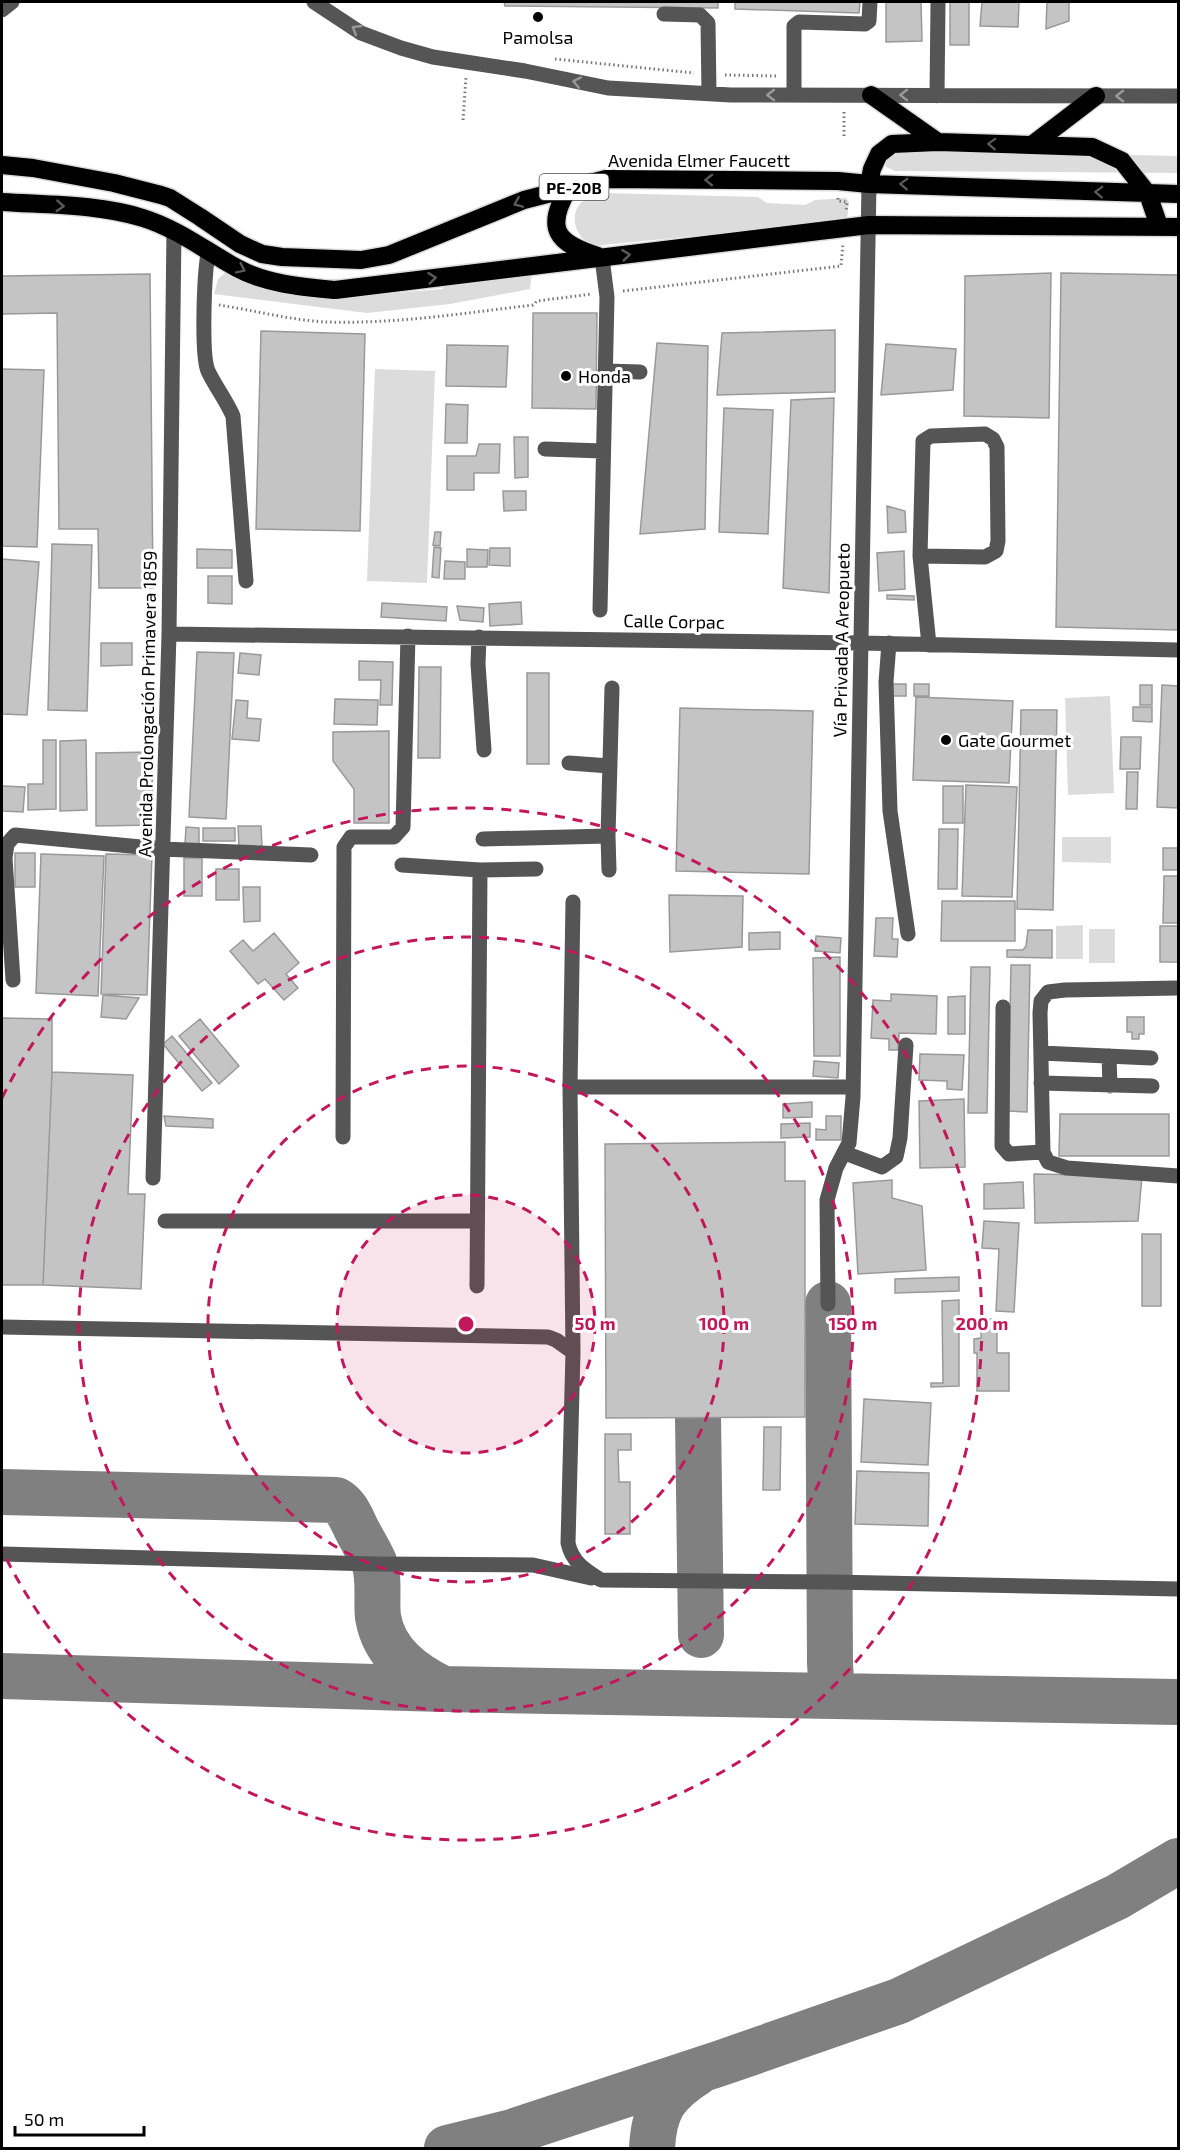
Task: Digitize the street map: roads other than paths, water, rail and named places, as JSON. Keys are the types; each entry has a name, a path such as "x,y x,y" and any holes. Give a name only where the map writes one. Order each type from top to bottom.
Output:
{"highway":[{"path":"871,95 938,142"},
{"path":"1032,145 1096,96"},
{"path":"869,184 872,169 879,154 892,144 938,142 1092,147 1122,161 1148,194 1158,226"},
{"name":"Avenida Elmer Faucett","path":"2,165 33,168 114,183 171,198 240,244 262,254 294,258 361,260 389,255 524,200 606,179 838,181 869,184 1179,194"},
{"path":"568,189 557,215 558,232 562,239 577,249 602,258"},
{"path":"2,202 98,208 144,218 174,231 251,274 298,286 335,290 869,225 1179,227"}],"street":[{"path":"2,10 12,2"},
{"path":"314,2 361,33 401,48 433,57 525,71 608,88 709,94 1179,96"},
{"path":"794,95 794,26 799,22 865,24 869,21 870,2"},
{"path":"937,96 938,2"},
{"path":"664,14 700,15 708,24 709,94"},
{"name":"Vía Privada A Areopueto","path":"828,1304 826,1200 850,1135 853,1092 869,184"},
{"name":"Avenida Prolongación Primavera 1859","path":"153,1178 169,634 174,231"},
{"path":"209,250 205,303 207,370 226,399 233,416 246,581"},
{"path":"600,610 606,292 602,258"},
{"path":"605,371 640,372"},
{"path":"920,556 985,557 996,551 998,540 997,447 993,439 985,434 931,435 923,441 920,556 929,645"},
{"path":"545,449 603,451"},
{"name":"Calle Corpac","path":"169,634 861,643 1179,650"},
{"path":"343,1137 344,847 351,837 394,837 403,827 408,636"},
{"path":"479,637 478,664 484,750"},
{"path":"889,644 886,682 890,811 908,934"},
{"path":"609,870 612,688"},
{"path":"569,763 610,766"},
{"path":"13,980 5,858 7,844 15,835 162,849 311,855"},
{"path":"483,839 608,836"},
{"path":"402,865 480,870 536,869"},
{"path":"477,1286 480,870"},
{"path":"573,902 570,1087 573,1352 568,1543 574,1560 601,1580"},
{"path":"1179,988 1065,990 1048,992 1041,1001 1042,1152 1048,1162 1067,1168 1179,1176"},
{"path":"1003,1007 1002,1146 1009,1154 1042,1152"},
{"path":"845,1153 882,1167 896,1157 900,1138 906,1045"},
{"path":"1041,1053 1151,1058"},
{"path":"1109,1056 1110,1086"},
{"path":"1041,1083 1152,1086"},
{"path":"570,1087 853,1092"},
{"path":"165,1221 477,1221"},
{"path":"2,1327 548,1337 573,1352"},
{"path":"2,1554 374,1564 533,1565 601,1580 1179,1589"}],"place":[{"name":"Pamolsa","path":"538,17"},
{"name":"Honda","path":"566,376"},
{"name":"Gate Gourmet","path":"946,740"}]}
